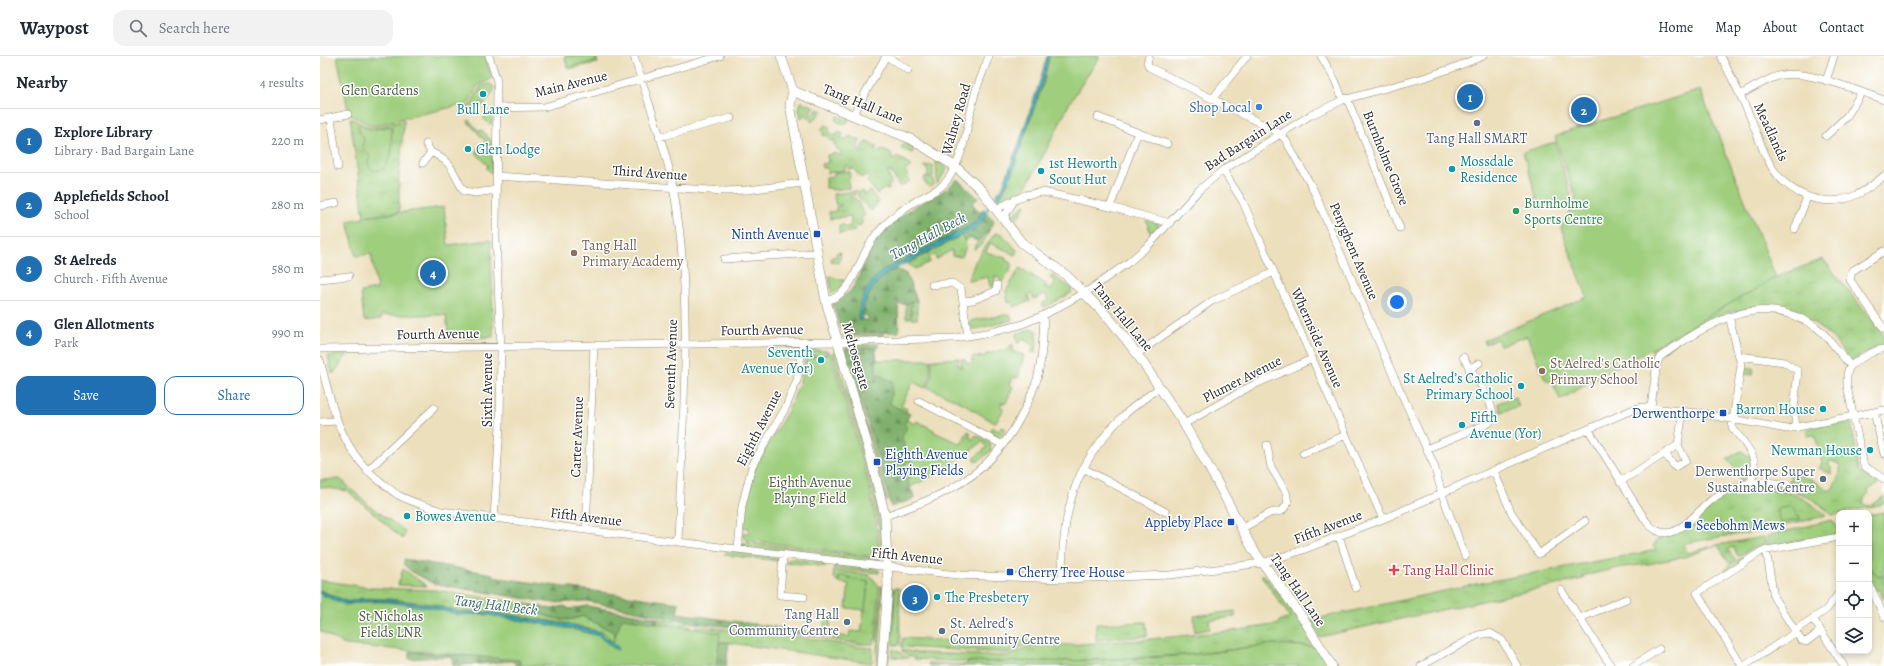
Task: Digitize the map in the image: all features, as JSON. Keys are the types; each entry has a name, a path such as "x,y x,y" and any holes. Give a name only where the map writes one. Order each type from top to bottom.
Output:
{"street":[{"path":"489,56 497,81 497,108"},
{"name":"Seventh Avenue","path":"634,56 660,137 673,187 680,230 685,288 685,344 678,542"},
{"name":"Main Avenue","path":"497,108 544,107 641,79 701,59 720,56"},
{"name":"Melrosegate","path":"781,56 793,91 790,105 803,183 826,301 870,454 885,516 888,567 886,622 882,666"},
{"path":"853,115 886,56 908,70"},
{"name":"Walney Road","path":"826,301 834,300 846,290 866,250 883,226 916,200 940,188 956,166 961,153 976,90 990,56"},
{"path":"1213,98 1247,56"},
{"name":"Burnholme Grove","path":"1321,56 1345,99 1400,228"},
{"name":"Bad Bargain Lane","path":"1170,223 1199,190 1222,170 1280,133 1326,107 1345,99 1423,78 1466,59 1483,56"},
{"name":"Meadlands","path":"1720,56 1740,94 1774,170 1787,185 1807,197 1828,201 1848,198 1863,192 1884,176"},
{"path":"1826,81 1834,56"},
{"path":"1148,59 1149,67 1280,133"},
{"path":"1740,94 1784,75 1798,74 1826,81 1884,100"},
{"name":"Tang Hall Lane","path":"793,91 911,139 956,166 988,199 1022,243 1067,276 1085,292 1109,318 1137,354 1184,424 1216,480 1241,529 1262,563 1288,597 1332,666"},
{"path":"1826,136 1847,116 1861,93"},
{"name":"Sixth Avenue","path":"494,518 500,426 500,346 496,190 497,108"},
{"path":"320,120 348,114"},
{"path":"1098,117 1166,144"},
{"path":"331,118 338,167"},
{"path":"660,137 731,118"},
{"path":"1110,207 1138,132"},
{"name":"Penyghent Avenue","path":"1280,133 1299,162 1313,189 1435,469 1442,494 1465,556"},
{"path":"426,144 431,152 444,159 450,165 464,191 476,193 496,190"},
{"path":"423,163 431,152"},
{"name":"Whernside Avenue","path":"1222,170 1243,202 1383,519"},
{"name":"Third Avenue","path":"496,176 747,190 803,183"},
{"path":"996,209 1025,195 1043,192 1110,207 1170,223"},
{"path":"1795,229 1807,197"},
{"path":"1005,222 1006,214 1015,200"},
{"path":"320,206 336,204"},
{"name":"Fourth Avenue","path":"320,349 837,342 968,336 1006,329 1044,315 1085,292 1129,262 1170,223"},
{"path":"1884,251 1852,271 1850,280 1884,329"},
{"path":"724,259 816,253"},
{"path":"1137,354 1212,301 1274,272"},
{"path":"320,279 349,276"},
{"path":"936,287 952,283 961,289 968,336"},
{"path":"963,301 973,300 998,290"},
{"path":"1651,407 1657,363 1660,357 1708,326 1729,316 1742,312 1765,310 1787,313 1797,317 1822,332 1851,366"},
{"path":"885,516 931,499 970,478 1003,445 1021,418 1038,377 1043,348 1044,315"},
{"path":"1729,316 1740,356 1740,376 1732,427 1755,460 1754,473 1750,482"},
{"name":"Eighth Avenue","path":"738,549 742,506 752,466 786,407 797,380 803,342"},
{"name":"Carter Avenue","path":"586,530 594,345"},
{"path":"1884,349 1876,350 1851,366 1847,376 1847,386 1864,466 1884,479"},
{"path":"1740,356 1784,362 1798,371 1794,409 1796,428"},
{"path":"1426,449 1491,421 1493,416 1492,410 1484,392 1463,357"},
{"name":"Plumer Avenue","path":"1184,424 1249,387 1312,359"},
{"name":"Fifth Avenue","path":"320,360 336,421 354,454 367,471 397,494 414,502 441,511 783,555 996,578 1062,579 1170,575 1262,563 1300,552 1383,519 1634,409 1651,407 1683,411 1777,429 1796,428 1884,410"},
{"path":"1469,368 1480,363"},
{"path":"1062,579 1062,544 1066,519 1070,499 1083,468 1107,433 1122,416 1160,388"},
{"path":"919,402 1003,445"},
{"path":"367,471 434,408"},
{"path":"1665,454 1675,466 1686,461 1678,445 1683,411"},
{"path":"1874,412 1884,454"},
{"path":"320,422 336,421"},
{"path":"1588,429 1620,482 1651,527 1664,533 1676,531 1712,499 1721,493 1750,482 1774,482 1789,484"},
{"path":"1303,453 1346,435"},
{"path":"1241,529 1270,513 1282,511 1288,503 1286,492 1271,467 1265,453 1267,445"},
{"path":"1620,482 1678,445"},
{"path":"1083,468 1166,512"},
{"path":"1494,470 1511,512 1539,554 1585,521"},
{"path":"1339,536 1356,588"},
{"path":"1836,537 1766,549 1757,553 1697,593 1743,666 1826,610 1836,597"},
{"path":"1766,549 1774,598 1801,640 1806,642 1821,632"},
{"path":"783,555 780,595 804,597"},
{"path":"1561,590 1611,666"},
{"path":"1872,591 1884,617"},
{"path":"1580,618 1626,599"},
{"path":"1813,619 1844,666"},
{"path":"1421,666 1478,635 1490,633 1495,634 1502,640 1517,666"},
{"path":"1633,666 1659,649"}],"green space":[{"name":"Glen Gardens","path":"337,56 485,56 492,78 477,86 469,103 372,126 349,114"},
{"path":"565,56 596,56 598,63 568,69"},
{"path":"565,56 596,56 597,61 567,67"},
{"path":"1049,56 1100,56 1069,104 1049,145 1024,190 1001,200 999,199 1044,82"},
{"path":"490,84 494,87 493,92 483,106 481,103 474,110 465,107 471,105 480,87"},
{"path":"1700,90 1776,277 1560,400 1553,383 1545,379 1527,336 1500,346 1497,339 1485,344 1484,340 1587,297 1561,228 1576,199 1555,137 1569,131"},
{"path":"801,102 815,107 801,118 799,109"},
{"path":"818,109 823,111 812,122 807,116"},
{"path":"491,110 492,123 490,125 483,118"},
{"path":"837,116 849,120 845,125 836,121"},
{"path":"350,118 371,128 404,121 399,177 399,212 364,217"},
{"path":"469,120 479,131 482,130 492,142 492,174 486,168 488,166 477,154 477,149 486,142 468,122"},
{"path":"358,125 371,130 392,126 391,155 384,169 374,171 369,167 368,161 370,157 362,147 364,139 359,131"},
{"path":"826,125 830,127 828,131 836,136 838,132 843,134 841,138 847,140 849,136 860,140 857,148 862,152 862,145 864,146 866,142 877,146 875,152 878,153 880,149 892,154 891,159 895,159 897,157 906,161 905,163 911,166 905,170 910,181 900,187 891,172 888,172 891,184 888,186 889,189 886,190 885,188 877,194 867,181 869,179 868,176 860,177 853,168 848,169 848,165 845,166 845,170 827,173 827,168 822,168 821,164 828,163 827,155 837,153 838,156 842,155 834,144 835,140 830,141 828,136 822,135 824,134 821,129"},
{"path":"1555,142 1572,199 1540,209 1523,152"},
{"path":"904,143 915,148 912,153 901,149"},
{"path":"936,160 947,169 937,184"},
{"path":"933,165 933,176 924,177 928,176 927,167 924,166"},
{"path":"849,171 849,188 832,190 831,188 826,188 826,177 834,176 834,173"},
{"path":"924,178 933,178 934,185 930,187 924,182"},
{"path":"957,179 978,198 972,203 979,212 984,209 975,223 882,271 875,278 866,299 878,282 890,272 897,269 906,274 917,300 906,304 898,304 899,332 847,333 840,328 833,304 852,289 873,245 890,226 904,214 951,185","holes":["866,301 862,315 868,316 868,320 858,320"]},
{"path":"856,191 855,195 850,196 850,198 855,198 860,204 859,206 865,215 861,219 863,221 860,226 857,224 854,231 839,234 839,225 843,224 844,227 850,227 851,216 830,219 829,212 836,211 836,207 841,206 841,204 836,205 833,194"},
{"path":"863,191 865,195 870,191 879,202 871,211 858,197 858,192"},
{"path":"1026,204 1019,217 1011,222 1012,216"},
{"path":"444,207 448,245 491,240 493,337 449,338 446,315 381,315 381,319 364,321 361,292 377,289 371,254 356,256 348,221 364,217"},
{"path":"987,213 993,219 994,223 978,241 970,238 964,241 962,235 981,223"},
{"path":"1146,220 1159,224 1158,228 1151,235"},
{"path":"990,229 982,245 974,249 978,241"},
{"path":"995,233 1002,234 1017,250 1015,255 990,243 986,252 1006,258 1005,260 1012,263 1010,271 1002,282 995,275 994,286 990,287 988,277 969,281 968,279 975,262"},
{"path":"962,235 966,246 962,257 952,256 952,250 936,259 935,255 928,257 930,262 915,269 908,264"},
{"path":"841,252 839,263 831,261 832,257 837,256 836,253"},
{"path":"1823,259 1884,335 1884,347 1876,347 1850,362 1833,338 1817,325 1795,312 1775,309 1750,308 1726,313 1702,325 1662,352 1647,350 1776,277"},
{"path":"1020,268 1046,284 1043,288 1044,289 1046,286 1051,289 1056,282 1050,278 1052,275 1071,288 1071,293 1044,308 1042,303 1048,301 1045,294 1034,299 1032,294 1028,295 1030,301 1014,307 1012,302 1008,303 1006,291"},
{"path":"829,276 845,281 836,292 832,293"},
{"path":"917,300 917,319 912,319 911,306 914,305 911,304 911,302"},
{"path":"910,302 910,318 906,318 906,304"},
{"path":"1010,314 1012,320 976,329 971,328 970,321"},
{"path":"1033,328 1037,331 1036,353 1031,352 1034,347 1023,338 1018,344 1016,334"},
{"path":"884,334 882,337 843,336 843,335"},
{"path":"843,344 878,344 878,347 844,347"},
{"path":"1013,345 1013,352 1024,355 1018,378 1013,377 1010,385 1013,387 1006,403 1001,403 1001,407 1004,409 995,423 967,405 927,387 932,378 931,360 959,358 958,364 962,367 961,359 964,359 968,364 973,363 972,357 986,356 986,354 1011,348 1010,346"},
{"path":"876,348 876,373 893,382 890,404 910,414 904,424 908,427 910,452 913,460 905,464 910,480 908,483 915,498 891,507 877,452 845,349"},
{"path":"843,349 875,452 887,501 886,501"},
{"path":"812,350 829,352 821,356 806,356"},
{"path":"835,351 867,456 882,517 884,553 882,553 879,527 869,476 832,353"},
{"name":"Eighth Avenue Playing Field","path":"830,353 866,473 876,522 879,547 870,556 747,540 743,536 743,533 749,533 749,528 743,527 755,467 789,409 799,385 806,357 822,357"},
{"path":"876,353 877,360 930,360 930,378 925,388 913,382 901,406 907,409 906,412 890,404 893,382 876,373"},
{"path":"348,354 334,373 332,373 328,356"},
{"path":"1745,366 1754,368 1753,375 1744,374"},
{"path":"1515,397 1519,406 1501,412 1498,403"},
{"path":"907,420 915,424 917,421 934,430 934,432 961,444 968,431 971,433 969,437 973,439 976,435 990,442 991,451 977,462 974,458 987,447 982,442 948,467 910,487 908,482 910,480 905,463 913,460 910,452 906,452 902,437 907,427 904,424"},
{"path":"1851,420 1859,471 1878,482 1878,484 1868,490 1869,493 1865,497 1863,503 1871,506 1884,496 1884,504 1856,510 1836,510 1836,514 1832,515 1816,502 1798,492 1778,487 1757,486 1756,484 1791,487 1793,483 1789,482 1791,471 1808,479 1809,478 1831,491 1840,474 1840,465 1832,461 1828,463 1831,467 1831,474 1819,468 1822,463 1815,435 1807,436 1806,431 1810,427"},
{"path":"992,427 999,431 1002,427 1006,429 1002,436 994,437 988,434"},
{"path":"1741,451 1751,457 1753,461 1749,477 1740,482 1737,470 1727,459"},
{"path":"340,479 370,506 405,531 403,539 348,491 320,487 320,480"},
{"path":"1754,484 1756,489 1776,490 1794,495 1811,503 1826,516 1776,528 1684,544 1687,553 1717,545 1764,537 1766,544 1757,546 1738,556 1733,547 1728,550 1735,559 1729,563 1718,545 1688,556 1648,564 1623,567 1583,576 1583,579 1319,637 1311,620 1476,584 1656,550 1653,545 1656,541 1661,537 1678,533 1718,497"},
{"path":"1791,506 1797,511 1795,512 1796,516 1799,516 1800,519 1780,523 1777,509"},
{"path":"1884,512 1884,600 1879,589 1875,591 1872,584 1872,514"},
{"path":"1884,512 1884,575 1879,576 1872,571 1872,514"},
{"path":"1832,520 1836,525 1836,535 1769,546 1767,536"},
{"path":"742,542 840,554 839,558 745,547"},
{"path":"1761,547 1764,547 1755,551 1748,559 1727,571 1725,570 1730,564"},
{"path":"727,551 775,557 780,561 724,555"},
{"path":"842,554 880,560 875,562 841,559"},
{"path":"791,558 822,562 827,567 785,562"},
{"path":"404,559 493,574 493,577 679,603 677,613 810,632 810,635 695,623 587,601 553,603 434,584 411,571 404,565"},
{"path":"837,564 874,568 879,570 879,573 833,568"},
{"path":"403,569 427,586 398,585"},
{"path":"833,570 870,575 879,586 876,640 874,640 873,644 856,644 810,635 810,632 849,637 850,631 861,632 868,582 839,577 838,582 834,578"},
{"path":"1261,575 1264,575 1297,615 1317,647 1273,644 1199,654 1048,662 967,662 914,659 914,656 908,656 901,650 918,653 1010,656 1027,647 1044,644 1068,645 1140,640 1231,631 1279,624 1279,621 1290,617"},
{"path":"840,576 868,582 865,610 846,608 849,584 838,582"},
{"path":"320,580 371,588 435,590 533,605 530,607 535,611 555,618 570,619 582,616 614,632 615,641 622,648 467,613 348,602 320,591"},
{"path":"881,586 883,586 879,666 876,666"},
{"path":"891,588 894,588 893,622 888,666 886,666"},
{"path":"895,588 899,588 899,645 893,645"},
{"name":"St Nicholas Fields LNR","path":"320,590 348,602 362,598 391,599 433,604 459,612 493,612 575,625 604,633 613,642 622,618 720,633 716,666 521,666 519,660 345,645 320,631"},
{"path":"533,605 552,609 564,606 570,609 587,606 657,618 660,644 653,649 634,650 609,666 521,666 519,662 520,666 516,666 513,661 453,666 452,656 409,659 409,652 483,657 481,654 460,653 458,650 484,645 490,639 509,629 529,624 551,626 596,637 610,649 621,651 622,648 615,641 614,632 582,616 563,619 541,614 530,607"},
{"path":"1235,611 1235,617 1209,620 1210,629 1195,632 1194,616"},
{"path":"827,615 831,616 830,627 824,626"},
{"path":"657,618 691,625 690,632 658,627"},
{"path":"1146,622 1147,636 1096,640 1096,624"},
{"path":"696,626 808,638 857,647 873,648 872,663 721,642 681,666 695,634"},
{"path":"1011,636 1021,637 1024,641 1044,641 1025,645 1010,653 901,647 903,638 1010,644"},
{"path":"721,642 729,642 726,666 705,666 717,646"},
{"path":"1273,644 1317,647 1327,666 929,666 928,663 967,665 967,662 1082,661 1169,657"},
{"path":"893,649 904,656 908,658 892,657"}],"water":[{"path":"1047,56 1049,56 1047,66 1036,103 1011,175 999,199 995,196 1002,188 1019,143"},
{"path":"984,209 987,213 981,223 974,229 887,273 869,294 862,313 862,320 858,320 860,304 868,287 882,271 975,223"},
{"path":"320,591 348,602 362,599 391,600 433,605 460,612 493,613 571,625 599,632 619,648 618,650 612,647 599,636 572,629 481,614 459,615 432,608 387,602 361,602 346,605 320,594"}],"waterway":[{"name":"Tang Hall Beck","path":"985,213 990,205"}],"place":[{"name":"Bull Lane","path":"483,94"},
{"name":"Explore Library","path":"1470,97"},
{"name":"Shop Local","path":"1259,107"},
{"name":"Applefields School","path":"1584,110"},
{"name":"Tang Hall SMART","path":"1477,123"},
{"name":"Glen Lodge","path":"468,149"},
{"name":"Mossdale Residence","path":"1452,169"},
{"name":"1st Heworth Scout Hut","path":"1041,171"},
{"name":"Burnholme Sports Centre","path":"1516,211"},
{"name":"Ninth Avenue","path":"817,234"},
{"name":"Tang Hall Primary Academy","path":"574,253"},
{"name":"Glen Allotments","path":"433,273"},
{"name":"Seventh Avenue (Yor)","path":"821,360"},
{"name":"St Aelred's Catholic Primary School","path":"1542,371"},
{"name":"St Aelred’s Catholic Primary School","path":"1521,386"},
{"name":"Barron House","path":"1823,409"},
{"name":"Derwenthorpe","path":"1723,413"},
{"name":"Fifth Avenue (Yor)","path":"1462,425"},
{"name":"Newman House","path":"1870,450"},
{"name":"Eighth Avenue Playing Fields","path":"877,462"},
{"name":"Derwenthorpe Super Sustainable Centre","path":"1823,479"},
{"name":"Bowes Avenue","path":"407,516"},
{"name":"Appleby Place","path":"1231,522"},
{"name":"Seebohm Mews","path":"1688,525"},
{"name":"Tang Hall Clinic","path":"1394,570"},
{"name":"Cherry Tree House","path":"1010,572"},
{"name":"The Presbetery","path":"937,597"},
{"name":"St Aelreds","path":"915,598"},
{"name":"Tang Hall Community Centre","path":"847,622"},
{"name":"St. Aelred’s Community Centre","path":"942,631"}]}
